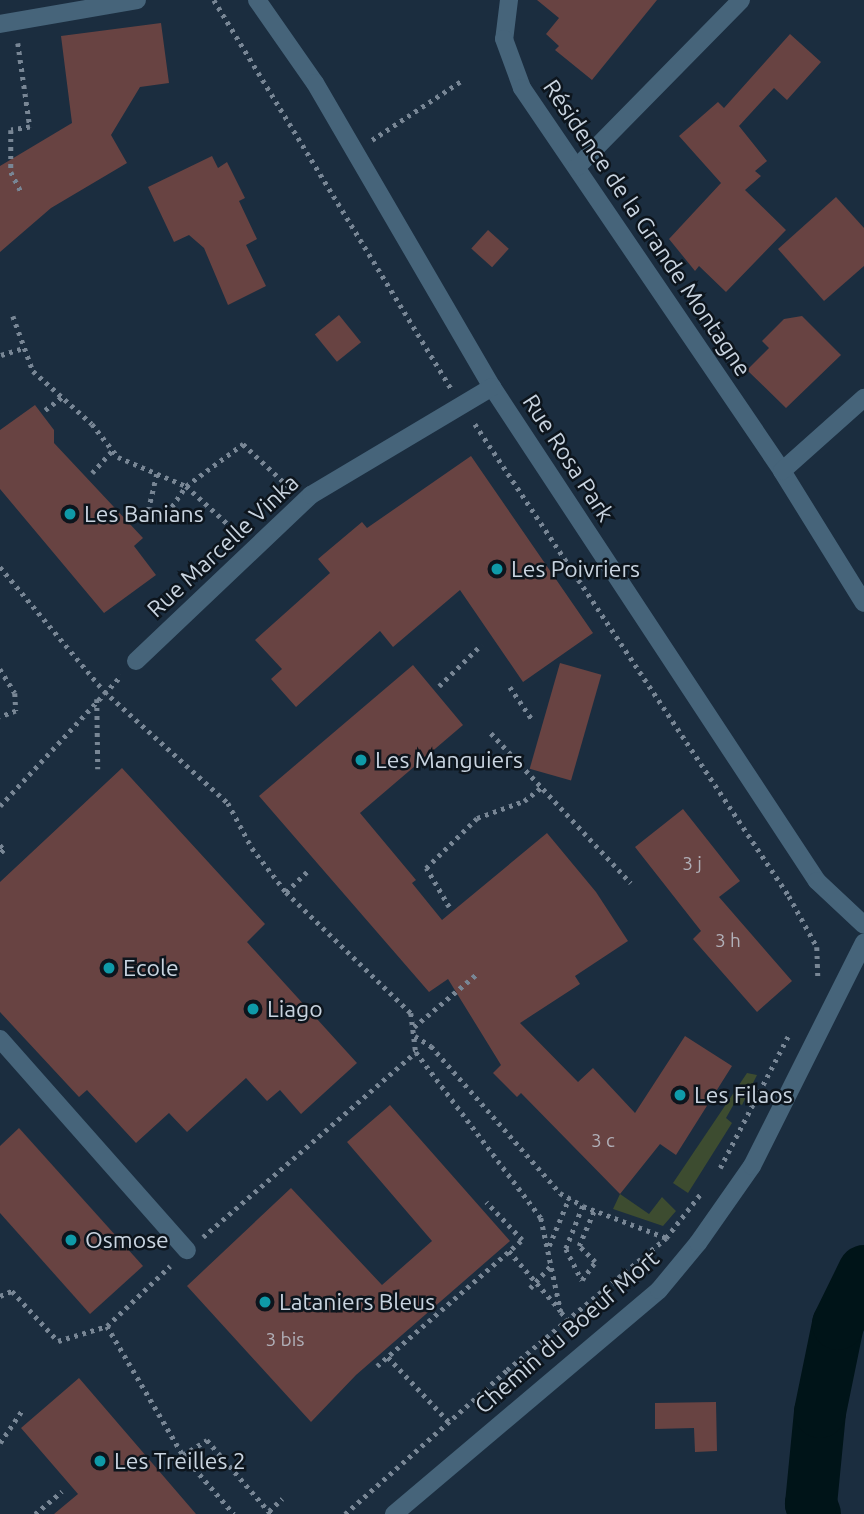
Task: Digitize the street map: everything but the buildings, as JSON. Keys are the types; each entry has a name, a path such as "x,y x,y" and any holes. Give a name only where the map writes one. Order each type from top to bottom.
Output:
{"street":[{"path":"7,22 137,0"},
{"name":"Rue Rosa Park","path":"257,0 315,83 492,387 817,881 864,925"},
{"name":"Résidence de la Grande Montagne","path":"509,0 504,39 522,88 782,471 864,603"},
{"path":"577,167 741,0"},
{"name":"Rue Marcelle Vinka","path":"136,661 304,501 492,387"},
{"path":"782,471 864,398"},
{"name":"Chemin du Boeuf Mort","path":"394,1514 659,1290 752,1166 864,942"},
{"path":"0,1039 187,1250"}],"path":[{"path":"214,0 462,405 789,896 817,947 819,977 813,989"},
{"path":"7,22 30,127 11,130 11,172 21,192"},
{"path":"368,142 464,79"},
{"path":"13,316 33,371 92,424 112,451 186,486 254,547"},
{"path":"1,355 24,348"},
{"path":"46,410 62,397"},
{"path":"149,509 167,513 186,486 243,444 304,501"},
{"path":"92,473 112,451"},
{"path":"137,520 149,509 157,474"},
{"path":"0,567 104,691 228,803 252,848 286,892 411,1013 416,1052 541,1218 561,1312"},
{"path":"439,686 481,645"},
{"path":"0,669 15,693 16,711 0,717"},
{"path":"510,687 534,722"},
{"path":"0,806 104,691"},
{"path":"97,699 98,769"},
{"path":"491,733 631,883"},
{"path":"449,907 426,868 477,818 524,801 542,787"},
{"path":"0,845 4,850 0,854"},
{"path":"286,892 310,869"},
{"path":"413,1028 478,973"},
{"path":"715,1175 793,1026"},
{"path":"414,1035 430,1046 560,1193 583,1206 693,1248"},
{"path":"0,1296 12,1291 58,1341 107,1326 187,1250 416,1052"},
{"path":"345,1514 568,1319 666,1238 707,1185"},
{"path":"549,1247 569,1198"},
{"path":"377,1366 522,1240 486,1202"},
{"path":"583,1206 566,1249 582,1280 595,1262 579,1246 594,1210"},
{"path":"509,1251 592,1346"},
{"path":"530,1288 552,1263"},
{"path":"107,1326 183,1455 234,1514"},
{"path":"388,1357 449,1422"},
{"path":"0,1443 23,1409"},
{"path":"183,1455 207,1440 270,1512 282,1499"},
{"path":"35,1514 62,1491"}],"green space":[{"path":"747,1073 757,1075 742,1105 735,1102 726,1118 732,1123 688,1193 673,1183"},
{"path":"620,1194 649,1214 662,1197 676,1211 663,1226 613,1209"}],"waterway":[{"path":"815,1514 811,1504 820,1412 838,1324 864,1271"}],"place":[{"name":"Les Banians","path":"70,514"},
{"name":"Les Poivriers","path":"497,569"},
{"name":"Les Manguiers","path":"361,760"},
{"name":"Ecole","path":"109,968"},
{"name":"Liago","path":"253,1009"},
{"name":"Les Filaos","path":"680,1095"},
{"name":"Osmose","path":"71,1240"},
{"name":"Lataniers Bleus","path":"265,1302"},
{"name":"Les Treilles 2","path":"100,1461"}]}
